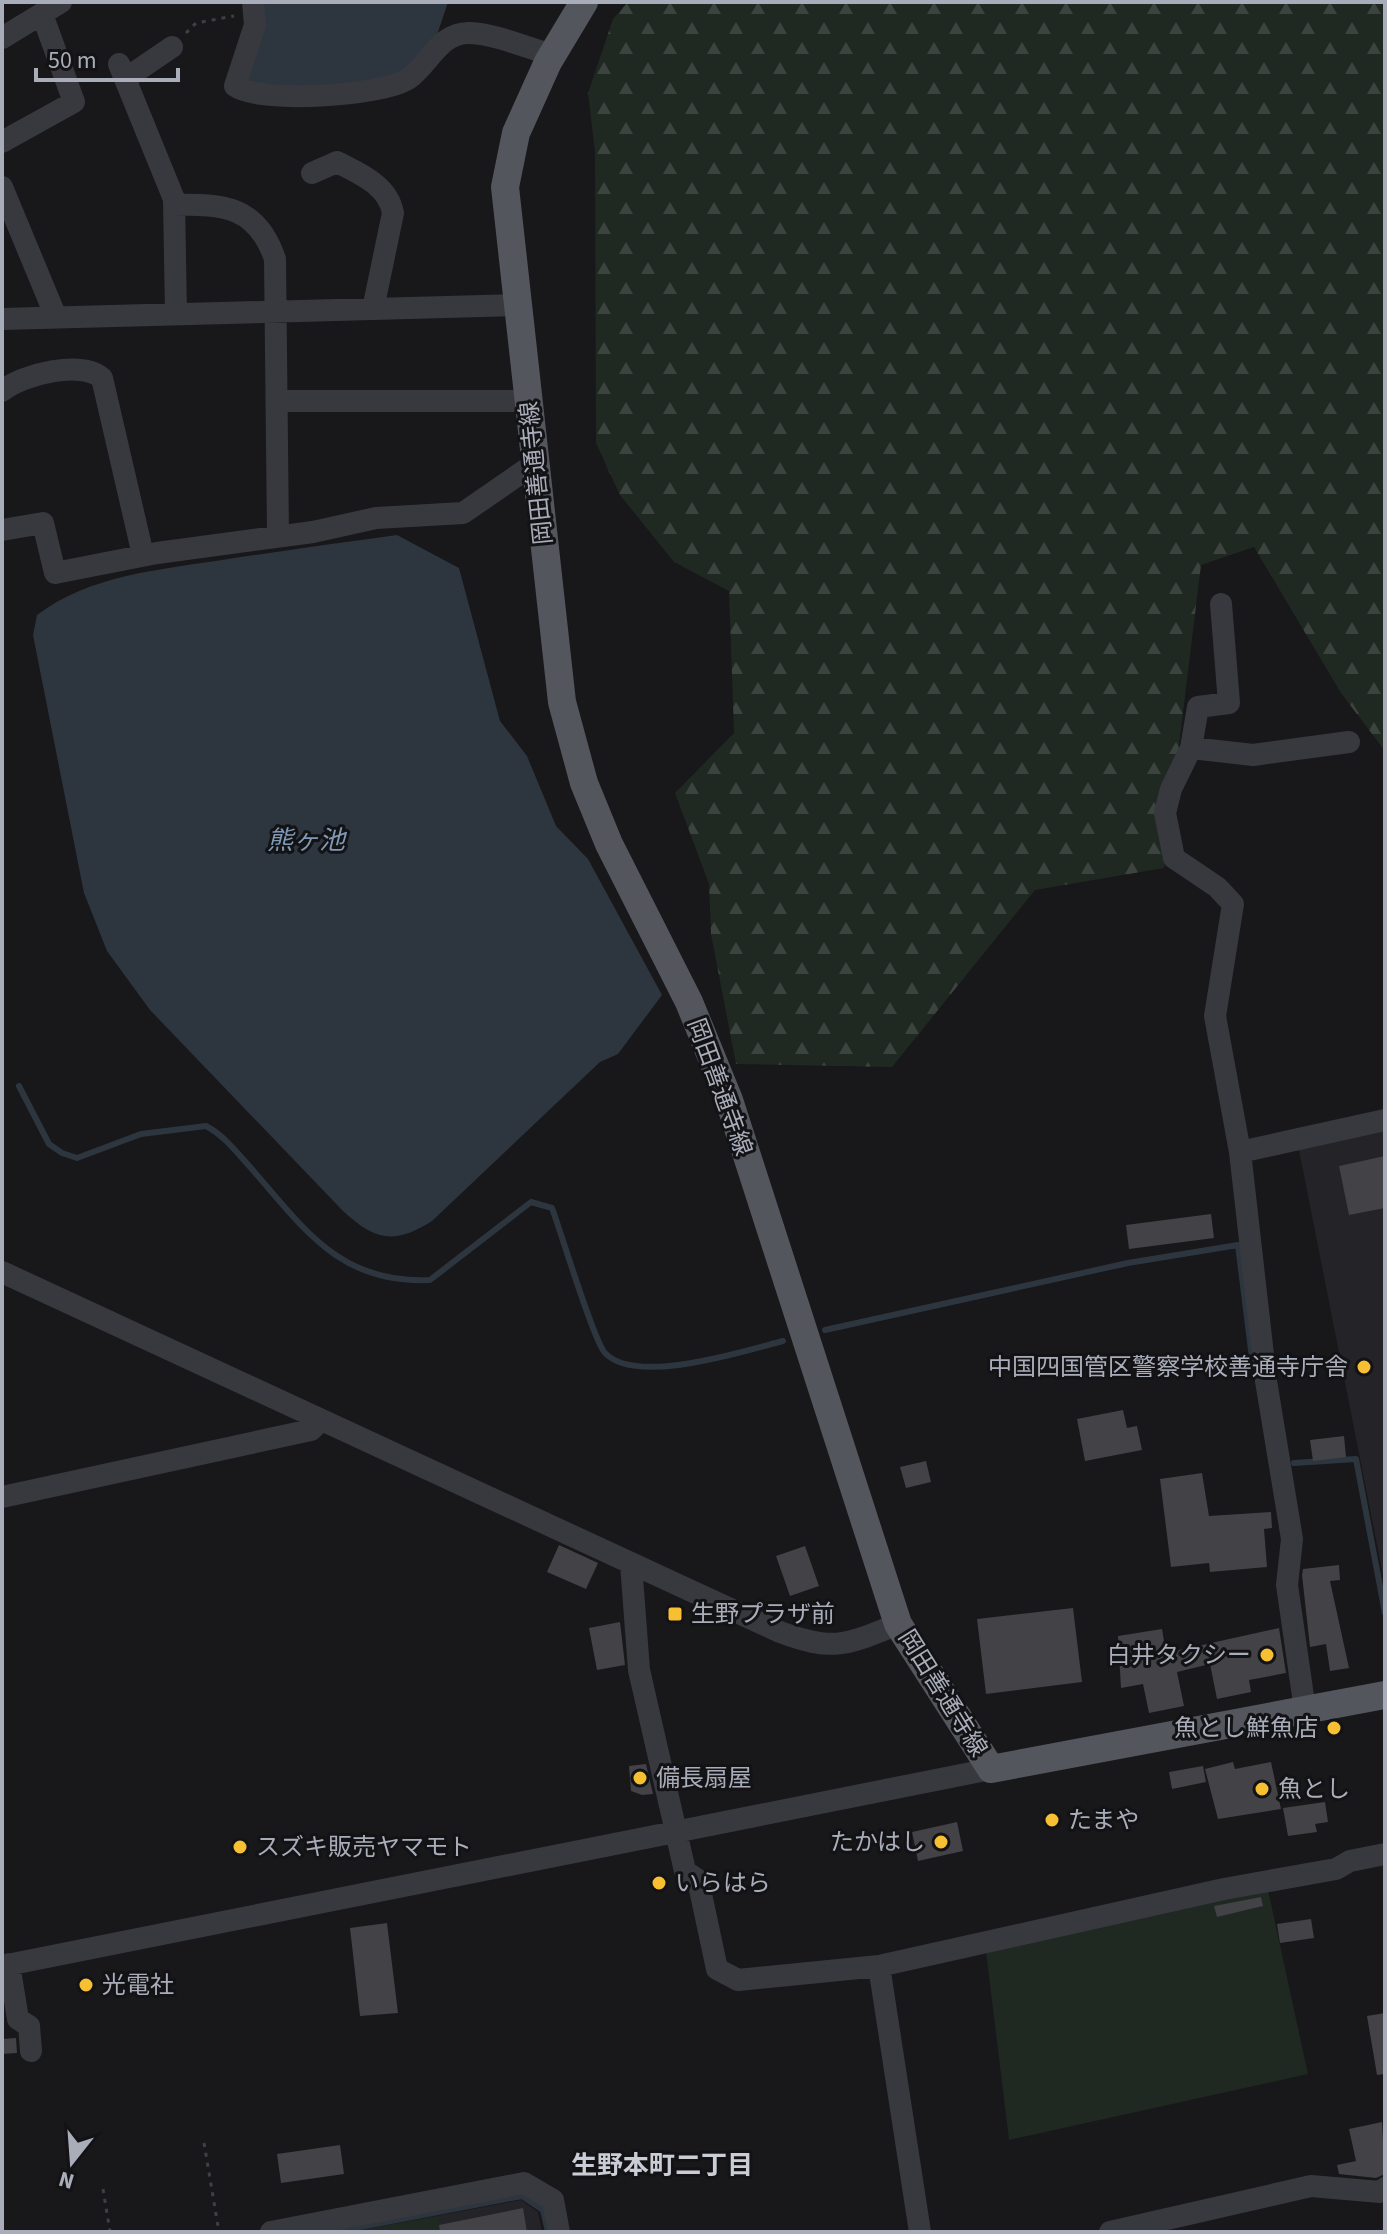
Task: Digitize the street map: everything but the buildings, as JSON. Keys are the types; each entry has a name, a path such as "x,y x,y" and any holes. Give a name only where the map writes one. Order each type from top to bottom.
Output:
{"main road":[{"name":"岡田善通寺線","path":"584,2 552,55 516,133 505,187 562,702 584,783 609,844 689,1002 729,1100 898,1624 991,1769 1385,1695"}],"street":[{"path":"2,38 52,8 74,102 2,142"},
{"path":"253,8 255,25 235,86 244,93 286,98 383,88 408,79 433,51 452,37 469,33 552,55"},
{"path":"172,47 122,71 166,172 174,205 176,314"},
{"path":"312,173 337,162 375,183 391,199 393,213 373,309"},
{"path":"2,187 56,317"},
{"path":"174,205 215,204 232,208 249,218 270,245 275,259 278,535"},
{"path":"2,319 519,305"},
{"path":"2,391 29,378 79,368 92,369 102,378 143,555"},
{"path":"278,401 528,401"},
{"path":"2,530 43,523 55,573 143,555 313,532 376,518 463,513 534,464"},
{"path":"1221,604 1229,703 1198,707 1191,748 1171,789 1165,813 1174,858 1217,887 1233,904 1215,1016 1240,1152 1266,1381 1292,1539 1287,1585 1305,1710"},
{"path":"1191,748 1253,755 1349,742"},
{"path":"1240,1152 1385,1120"},
{"path":"2,1272 631,1564 809,1642 831,1646 853,1642 898,1624"},
{"path":"2,1497 311,1430 321,1420"},
{"path":"631,1564 639,1670 685,1871 698,1880 717,1969 738,1980 879,1966 1224,1889 1336,1869 1350,1861 1385,1854"},
{"path":"31,2051 29,2026 18,2019 6,1965 991,1769"},
{"path":"879,1966 920,2232"},
{"path":"271,2232 524,2183 553,2200 559,2232"},
{"path":"1110,2232 1311,2186 1380,2192 1385,2188"}],"path":[{"path":"172,47 196,23 253,8"},
{"path":"204,2143 219,2232"},
{"path":"103,2189 110,2232"}],"shaded area":[{"name":"中国四国管区警察学校善通寺庁舎","path":"1385,1130 1385,1585 1299,1150"},
{"path":"521,2200 538,2212 542,2232 351,2232"}],"green space":[{"path":"628,2 1385,2 1385,751 1341,693 1254,547 1201,565 1164,868 1035,890 892,1067 736,1064 711,934 709,884 675,793 734,733 729,591 674,562 620,495 596,443 595,152 588,93 613,19"},
{"path":"1267,1885 1308,2074 1009,2140 986,1952"},
{"path":"438,2216 442,2232 351,2232"}],"water":[{"path":"260,2 448,2 437,35 400,76 382,82 275,91 245,84"},
{"name":"熊ヶ池","path":"397,535 459,568 500,721 527,756 556,826 588,859 662,995 618,1054 600,1062 432,1221 407,1234 385,1236 365,1228 342,1210 150,1010 107,951 84,893 33,635 37,615 79,591 125,576"}],"waterway":[{"path":"19,1086 49,1144 77,1158 141,1134 206,1126 230,1145 289,1212 327,1249 348,1263 372,1273 399,1279 430,1280 531,1202 552,1208 600,1345 605,1353 620,1362 640,1366 691,1363 783,1341"},
{"path":"825,1330 1128,1263 1238,1245 1252,1358"},
{"path":"1294,1463 1356,1459 1385,1613"},
{"path":"334,2232 522,2196 543,2210 548,2232"}],"place":[{"name":"中国四国管区警察学校善通寺庁舎","path":"1364,1367"},
{"name":"生野プラザ前","path":"675,1614"},
{"name":"白井タクシー","path":"1267,1655"},
{"name":"魚とし鮮魚店","path":"1334,1728"},
{"name":"備長扇屋","path":"640,1778"},
{"name":"魚とし","path":"1262,1789"},
{"name":"たまや","path":"1052,1820"},
{"name":"たかはし","path":"941,1842"},
{"name":"スズキ販売ヤマモト","path":"240,1847"},
{"name":"いらはら","path":"659,1883"},
{"name":"光電社","path":"86,1985"}],"district":[{"name":"生野本町二丁目","path":"662,2165"}]}
